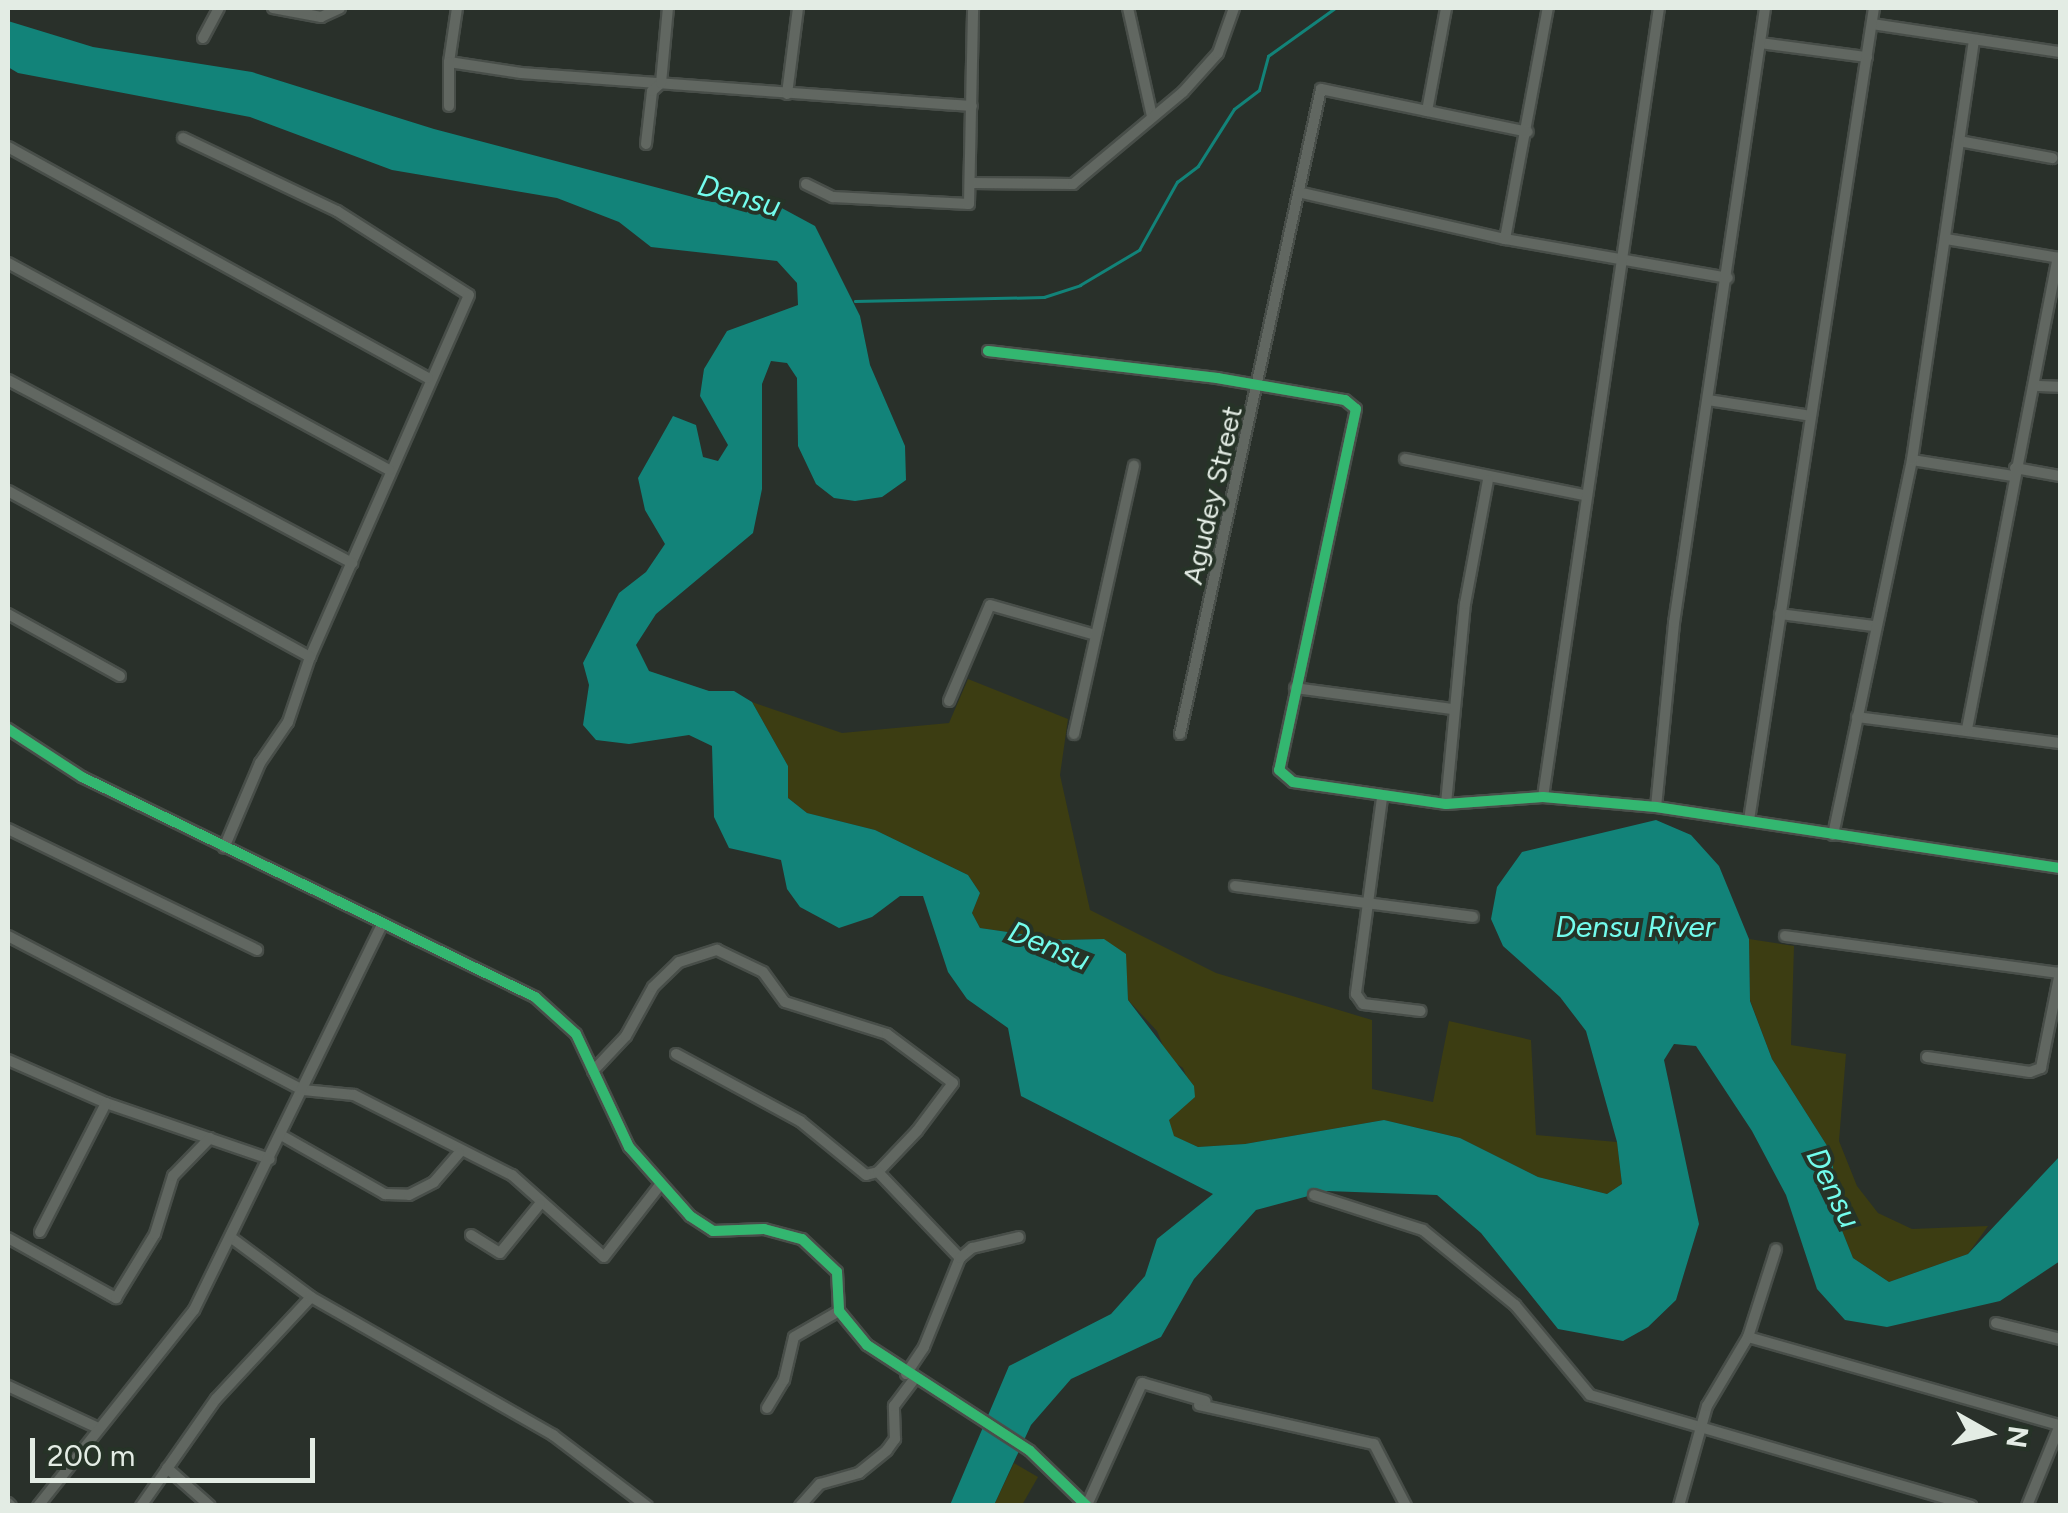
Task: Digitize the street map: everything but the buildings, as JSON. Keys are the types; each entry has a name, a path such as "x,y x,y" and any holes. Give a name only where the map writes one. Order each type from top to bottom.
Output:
{"street":[{"path":"203,38 219,8"},
{"path":"272,8 321,17 340,8"},
{"path":"449,106 449,62 457,8"},
{"path":"646,144 652,92 662,84 668,8"},
{"path":"787,94 798,8"},
{"path":"806,184 833,197 970,204 973,8 965,8"},
{"path":"1128,8 1152,116"},
{"path":"972,183 1073,184 1218,53 1234,8"},
{"path":"1446,8 1426,111 1528,132"},
{"path":"1504,239 1528,132 1548,8"},
{"path":"1543,796 1618,261 1658,8"},
{"path":"1656,808 1674,623 1765,8"},
{"path":"1750,820 1874,8"},
{"path":"1872,24 2060,52"},
{"path":"1834,835 1874,626 1912,460 1974,42"},
{"path":"1760,43 1868,57"},
{"path":"449,62 662,84 972,106"},
{"name":"Agudey Street","path":"1180,734 1260,385 1321,89 1426,111"},
{"path":"182,138 337,211 468,295 428,378 310,657 288,722 260,763 224,848"},
{"path":"1959,141 2052,158"},
{"path":"8,147 428,378"},
{"path":"1302,192 1504,239 1728,278"},
{"path":"1946,239 2059,258 2036,386 2014,472 1967,729"},
{"path":"8,263 390,470"},
{"path":"988,351 1103,360 1345,400 1356,409 1279,770 1293,782 1382,798 1446,804 1513,804 1543,796 1656,808 2060,868"},
{"path":"8,380 352,563"},
{"path":"2036,386 2060,387"},
{"path":"1708,400 1811,416"},
{"path":"1405,459 1488,480 1584,495"},
{"path":"1912,460 2060,476"},
{"path":"1074,734 1092,634 1134,466"},
{"path":"1446,804 1453,709 1488,480"},
{"path":"8,491 310,657"},
{"path":"948,702 990,605 1092,634"},
{"path":"8,614 120,676"},
{"path":"1780,614 1874,626"},
{"path":"1295,688 1453,709"},
{"path":"1857,717 2060,742"},
{"path":"8,729 82,777 380,927 535,997 576,1034 629,1147 660,1185 713,1231 764,1229 802,1239 837,1272 840,1311 867,1345 1030,1451 1087,1505 1142,1383 1202,1403 1374,1444 1406,1506"},
{"path":"1382,798 1366,904 1358,1001 1421,1011"},
{"path":"8,828 258,950"},
{"path":"1235,886 1473,916"},
{"path":"38,1506 96,1427 182,1326 233,1239 380,927"},
{"path":"8,936 302,1090 354,1095 459,1153 512,1174 540,1204 604,1257 660,1185"},
{"path":"1785,936 2060,973 2042,1068 2030,1072 1928,1057"},
{"path":"593,1071 680,962 700,952 730,952 762,972 785,1002 887,1034 953,1078 917,1132 878,1172 858,1173 800,1120 676,1054"},
{"path":"8,1060 106,1103 270,1159"},
{"path":"40,1232 106,1103"},
{"path":"282,1135 385,1194 409,1196 434,1182 459,1153"},
{"path":"8,1238 116,1298 155,1234 174,1176 210,1138"},
{"path":"878,1172 960,1258"},
{"path":"1314,1195 1423,1230 1515,1304 1590,1395 1970,1506"},
{"path":"472,1236 500,1254 540,1204"},
{"path":"800,1506 820,1484 858,1472 888,1450 894,1439 894,1406 924,1347 960,1258 972,1248 1019,1237"},
{"path":"233,1239 311,1297 553,1436 647,1506"},
{"path":"1679,1506 1707,1406 1748,1336 1776,1250"},
{"path":"141,1506 216,1399 311,1297"},
{"path":"767,1408 784,1380 794,1337 840,1311"},
{"path":"1996,1323 2060,1339"},
{"path":"1748,1336 2060,1425 2027,1506"},
{"path":"8,1386 96,1427"},
{"path":"167,1468 210,1506"}],"shaded area":[{"path":"968,679 1068,719 1060,775 1090,910 1216,973 1372,1020 1372,1089 1433,1102 1449,1021 1531,1040 1536,1135 1617,1142 1622,1184 1607,1194 1538,1177 1460,1138 1384,1120 1245,1144 1198,1147 1173,1136 1168,1120 1194,1097 1183,1068 1168,1058 1157,1031 1128,1000 1127,981 1104,939 1062,940 980,928 972,913 980,893 968,875 875,830 807,813 788,798 788,766 752,702 842,733 949,723"},
{"path":"1749,939 1794,946 1791,1045 1846,1054 1839,1141 1857,1186 1878,1213 1912,1229 1988,1226 1968,1254 1889,1282 1853,1258 1841,1228 1831,1152 1772,1059 1750,1000"},
{"path":"1014,1463 1038,1477 1022,1505 994,1505"}],"water":[{"path":"8,21 93,47 252,72 434,129 712,202 778,206 815,226 860,316 870,365 905,446 906,480 882,497 855,501 834,498 816,484 798,446 797,378 787,363 771,361 762,384 762,489 753,533 656,614 636,645 649,671 709,691 734,691 752,702 788,766 788,798 807,813 875,830 968,875 980,893 972,913 980,928 1062,940 1104,939 1126,954 1128,1000 1194,1086 1195,1097 1169,1120 1174,1136 1198,1147 1245,1144 1384,1120 1460,1138 1538,1177 1607,1194 1622,1184 1617,1142 1586,1031 1560,997 1503,946 1491,919 1497,887 1522,852 1656,820 1691,835 1719,866 1749,939 1750,1001 1772,1059 1831,1152 1841,1228 1853,1258 1889,1282 1968,1254 2060,1156 2060,1261 2000,1301 1887,1327 1845,1320 1817,1289 1786,1195 1752,1131 1696,1046 1674,1044 1664,1060 1699,1224 1676,1300 1648,1327 1623,1341 1558,1329 1481,1233 1437,1195 1327,1191 1256,1210 1194,1279 1161,1337 1071,1379 1031,1425 994,1505 950,1505 1009,1366 1111,1314 1145,1276 1157,1239 1213,1194 1021,1096 1008,1028 967,999 948,972 923,896 900,896 872,917 839,928 800,907 787,889 781,860 729,848 714,817 712,746 689,735 629,744 596,740 583,725 589,685 583,663 619,593 646,572 665,544 645,510 638,478 673,416 696,425 703,457 718,461 728,445 700,396 704,369 727,331 798,305 797,283 777,261 651,247 619,222 557,198 392,170 250,117 18,73 8,67"}],"waterway":[{"path":"855,301 1044,297 1080,285 1139,250 1177,182 1198,166 1234,109 1259,90 1268,56 1335,8"}],"cycle path":[{"path":"988,351 1217,378 1345,400 1356,409 1279,770 1293,782 1446,804 1543,797 1656,807 2060,868"},
{"path":"8,729 82,777 535,997 576,1034 629,1147 690,1216 713,1231 764,1229 802,1239 837,1272 839,1311 867,1345 1030,1451 1087,1506"}],"water label":[{"name":"Densu","path":"739,196"},
{"name":"Densu River","path":"1635,927"},
{"name":"Densu","path":"1049,946"},
{"name":"Densu","path":"1833,1188"}]}
